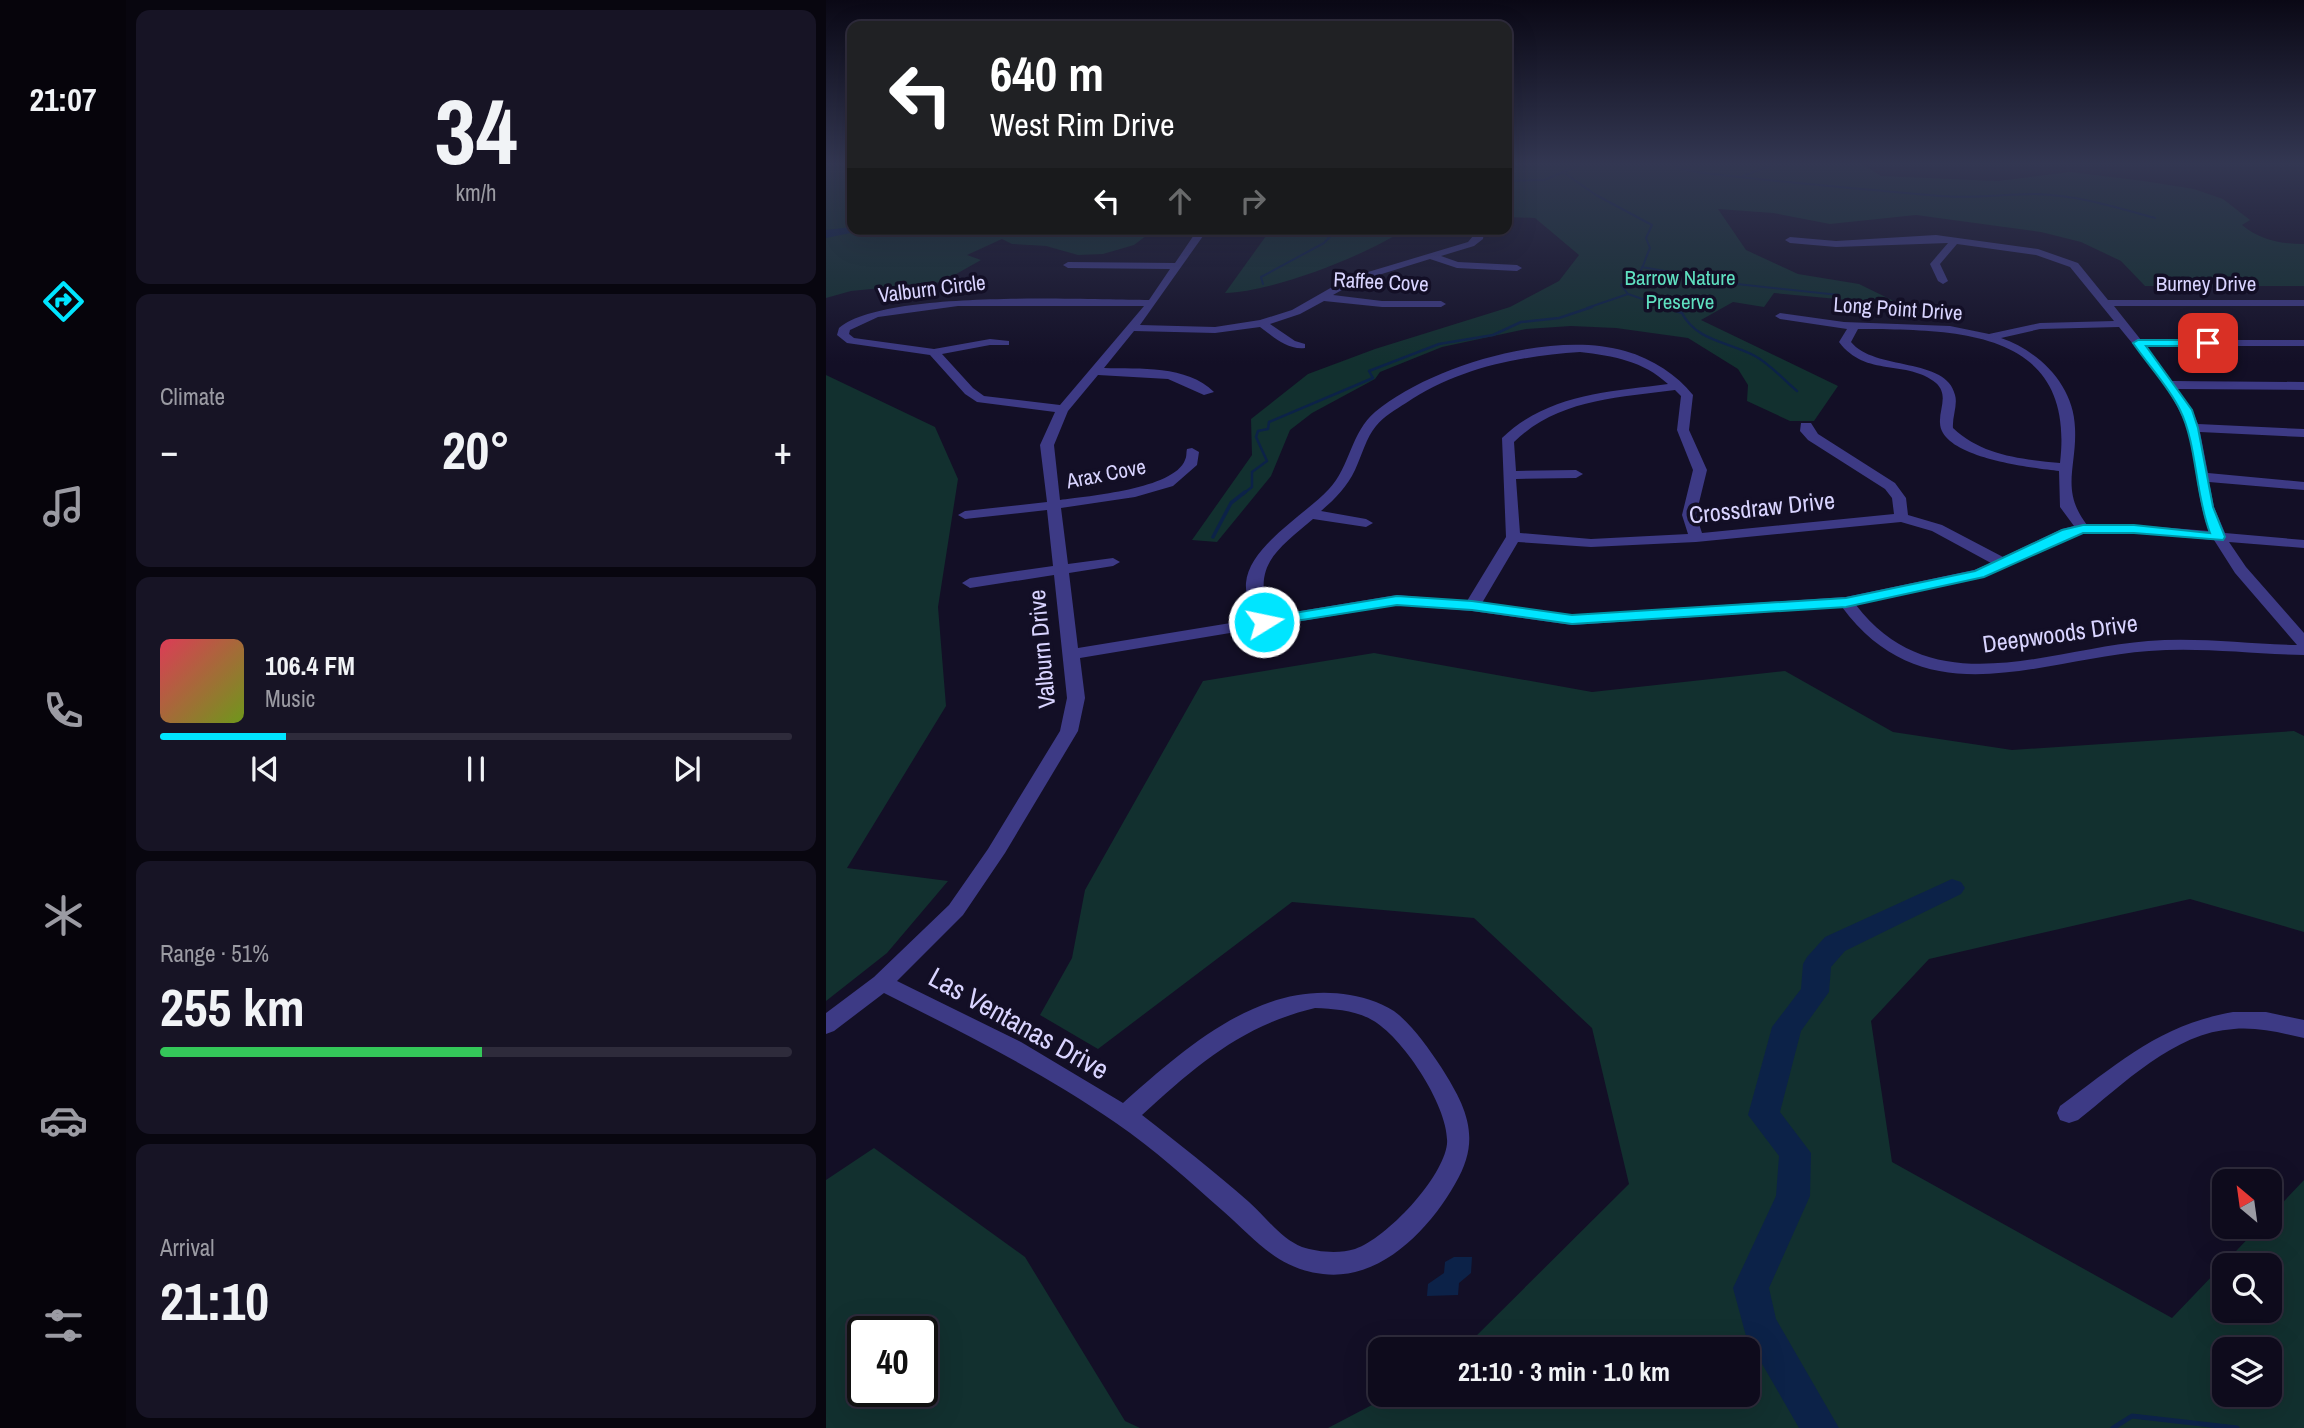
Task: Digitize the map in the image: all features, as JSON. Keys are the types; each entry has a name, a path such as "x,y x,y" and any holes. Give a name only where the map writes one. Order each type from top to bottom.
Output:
{"street":[{"name":"Valburn Drive","path":"826,1025 882,983 956,910 995,853 1069,731 1076,698 1059,569 1047,445 1054,424 1063,409 1152,303 1199,235"},
{"path":"1132,328 1215,330 1262,323 1296,312 1352,281 1471,244 1478,239 1479,235"},
{"path":"1790,240 1838,251 1922,238 1955,240 2038,252 2067,261 2079,269 2138,343 2186,410 2193,428 2207,507 2218,537 2240,570 2304,643"},
{"path":"1944,281 1935,264 1955,240"},
{"path":"1430,256 1464,265 1517,268"},
{"path":"1068,265 1178,266"},
{"name":"Raffee Cove","path":"1320,297 1382,304 1441,304"},
{"name":"Valburn Circle","path":"934,352 851,341 843,335 845,328 875,314 958,303 1152,303"},
{"name":"Burney Drive","path":"2107,303 2304,303"},
{"name":"Long Point Drive","path":"1780,316 1854,326 1918,327 1990,337 2031,356 2051,378 2068,418 2067,507 2083,529"},
{"path":"1262,323 1291,344 1301,346"},
{"path":"1990,337 2039,326 2123,324"},
{"path":"1854,326 1845,342 1856,355 1925,374 1944,386 1949,398 1947,429 1963,443 2003,458 2067,468"},
{"path":"934,352 990,342 1004,343"},
{"path":"2138,343 2304,343"},
{"path":"1264,622 1254,589 1257,570 1271,551 1311,514 1350,472 1367,428 1378,415 1402,400 1482,365 1567,348 1610,349 1646,362 1681,386 1687,395 1684,435 1700,470 1689,515 1696,538"},
{"path":"934,352 969,391 981,399 1063,409"},
{"path":"1094,371 1176,376 1190,380 1208,393"},
{"path":"2169,385 2304,386"},
{"path":"1472,606 1513,537 1507,441 1517,430 1540,414 1584,401 1681,386"},
{"path":"1806,426 1806,432 1813,437 1890,486 1899,498 1901,518"},
{"path":"2193,428 2304,433"},
{"name":"Arax Cove","path":"965,515 1135,493 1168,483 1192,462 1192,452"},
{"path":"1509,475 1576,474"},
{"path":"2202,478 2304,486"},
{"path":"1311,514 1366,523"},
{"name":"Crossdraw Drive","path":"1513,537 1591,542 1696,538 1901,518 1937,528 2004,564"},
{"path":"1072,654 1397,600 1472,606 1572,620 1846,602 1948,582 2004,564 2048,541 2083,529 2134,529 2304,544"},
{"path":"970,583 1113,562"},
{"name":"Deepwoods Drive","path":"1846,602 1875,638 1940,665 1970,671 2029,668 2115,650 2175,644 2253,650 2304,650"},
{"name":"Las Ventanas Drive","path":"882,983 1013,1048 1125,1116 1183,1161 1291,1255 1318,1261 1353,1262 1379,1251 1436,1194 1452,1170 1459,1145 1458,1122 1435,1077 1391,1020 1343,1002 1315,1000 1285,1005 1242,1022 1205,1045 1125,1116"},
{"path":"2069,1112 2179,1034 2211,1021 2247,1017 2304,1029"}],"green space":[{"path":"826,230 847,230 847,235 1147,235 1134,245 1103,254 1078,255 1046,246 1012,244 1002,239 967,255 981,260 942,282 851,291 826,298"},
{"name":"Barrow Nature Preserve","path":"1549,230 1732,230 1746,250 1798,274 1859,284 1902,305 1774,293 1764,307 1733,302 1701,320 1838,386 1814,421 1790,421 1747,401 1748,385 1738,369 1688,338 1616,328 1571,326 1526,329 1442,347 1380,372 1375,379 1312,413 1290,430 1271,476 1217,542 1192,540 1252,455 1251,419 1308,374 1375,349 1510,307 1559,281 1579,255"},
{"path":"2024,230 2249,230 2263,238 2304,244 2304,286 2145,286 2121,261 2081,242"},
{"path":"1267,235 1396,235 1318,271 1268,286 1225,293"},
{"path":"826,375 935,427 958,479 938,607 946,706 847,868 948,881 887,953 826,1001"},
{"path":"1374,653 1592,692 1785,671 1893,732 2012,750 2294,731 2304,736 2304,932 2190,899 1929,959 1871,1021 1892,1162 2172,1318 2212,1276 2212,1323 2282,1323 2282,1253 2234,1253 2248,1239 2282,1239 2282,1203 2304,1180 2304,1428 1328,1428 1368,1407 1760,1407 1760,1337 1475,1337 1629,1184 1592,1028 1474,918 1292,902 1098,1049 1040,1015 1072,958 1085,890 1203,681"},
{"path":"874,1148 1025,1257 1125,1421 1140,1428 826,1428 826,1180"}],"water":[{"path":"1454,1257 1472,1257 1471,1273 1459,1283 1458,1295 1427,1296 1428,1284 1444,1273 1445,1262"}],"waterway":[{"path":"1643,267 1650,248 1646,238 1650,230"},
{"path":"826,234 847,231"},
{"path":"1263,284 1261,277 1324,243 1331,235"},
{"path":"1628,294 1621,285 1634,278 1643,267"},
{"path":"1643,267 1737,284 1839,295"},
{"path":"1587,308 1628,294"},
{"path":"1628,294 1669,308"},
{"path":"1243,494 1252,487 1252,472 1267,461 1256,437 1258,431 1268,429 1269,422 1373,378 1369,371 1439,344 1493,335 1521,322 1559,318 1592,307"},
{"path":"1664,307 1682,313 1688,322 1704,335 1761,359 1797,391"},
{"path":"1213,537 1231,503 1245,492"},
{"path":"1820,1428 1759,1324 1751,1288 1793,1196 1795,1153 1764,1115 1787,1027 1815,992 1817,964 1835,944 1952,888"},
{"path":"2113,1428 2132,1416 2237,1428"}],"route":[{"path":"1264,622 1397,600 1472,606 1572,620 1846,602 1979,574 2067,532 2083,529 2134,529 2218,537 2207,507 2193,428 2186,410 2138,343 2208,343"}]}
